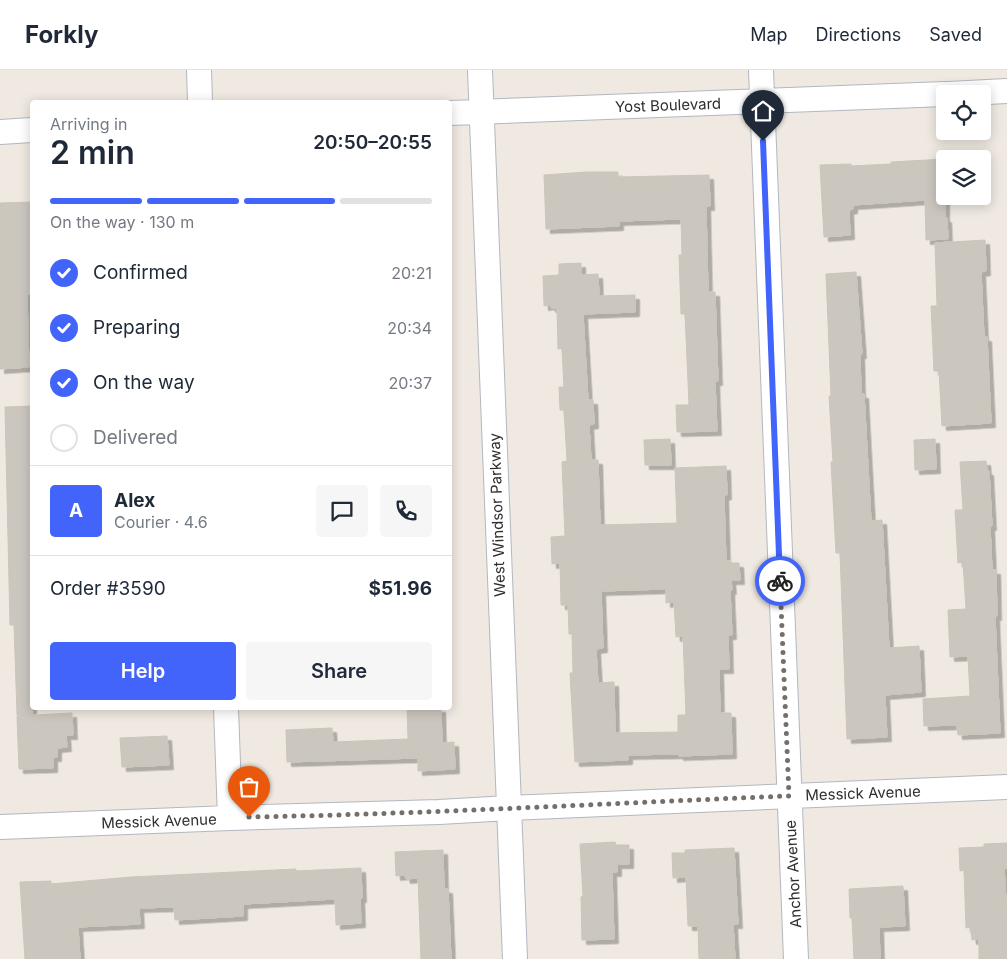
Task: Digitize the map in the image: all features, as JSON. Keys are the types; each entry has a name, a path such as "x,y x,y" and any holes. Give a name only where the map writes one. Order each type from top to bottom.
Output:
{"street":[{"path":"199,70 200,100"},
{"name":"West Windsor Parkway","path":"480,70 515,959"},
{"name":"Anchor Avenue","path":"760,70 796,959"},
{"path":"991,92 1007,91"},
{"name":"Yost Boulevard","path":"452,113 936,94"},
{"path":"0,132 30,130"},
{"path":"226,710 230,818"},
{"name":"Messick Avenue","path":"0,827 439,812 1007,788"}],"building":[{"path":"936,160 936,205 945,205 948,239 926,240 925,200 853,205 853,209 849,210 850,235 824,237 820,165 851,164 851,166 891,164 891,162"},
{"path":"618,172 618,177 709,175 710,206 706,206 708,292 715,292 718,381 715,381 717,431 677,432 676,405 689,405 685,314 681,314 679,255 682,255 681,219 619,221 619,226 546,229 544,175"},
{"path":"30,202 30,294 27,294 29,367 0,369 0,203"},
{"path":"985,240 986,271 981,272 984,337 987,337 991,423 942,426 939,371 934,371 931,306 937,306 935,243"},
{"path":"581,263 581,275 598,274 599,296 635,295 635,312 583,314 588,400 593,400 594,424 589,425 591,460 598,460 600,525 677,523 675,468 726,466 727,495 724,496 726,561 739,563 740,580 731,580 732,635 728,635 729,669 719,669 720,713 731,713 732,754 628,755 628,760 575,762 570,673 573,673 572,634 569,634 568,605 561,605 560,563 552,564 551,537 565,536 562,462 567,461 564,410 560,410 559,387 564,387 562,348 558,349 557,308 551,308 551,305 544,306 543,276 559,275 559,264","holes":["666,589 666,603 674,602 676,637 683,636 686,715 678,715 678,732 615,733 614,682 598,683 596,649 603,648 601,591"]},
{"path":"856,272 862,354 860,354 861,394 864,394 871,521 882,520 889,648 919,646 921,692 885,695 887,737 847,739 840,553 836,553 831,462 833,462 829,396 831,396 826,274"},
{"path":"30,406 30,710 32,710 32,715 17,715 14,625 10,625 5,407"},
{"path":"670,439 671,465 645,465 644,440"},
{"path":"935,439 936,469 915,470 914,440"},
{"path":"986,461 987,471 989,471 992,570 996,570 997,616 995,616 1000,733 958,735 957,725 924,726 923,699 970,696 968,656 950,657 948,610 966,609 963,562 958,563 955,510 963,510 960,462"},
{"path":"407,710 441,710 442,743 454,742 455,769 418,771 418,758 287,762 286,730 332,728 333,742 408,739"},
{"path":"72,713 73,735 66,735 67,747 57,748 57,757 53,757 53,768 19,769 17,716"},
{"path":"167,736 169,765 122,767 120,738"},
{"path":"615,842 616,845 629,845 629,864 617,864 617,872 612,872 614,939 582,940 581,897 583,896 580,844"},
{"path":"1007,843 1007,868 1004,868 1007,959 979,959 979,939 972,940 971,927 966,928 964,870 960,871 959,848 984,847 984,844"},
{"path":"734,848 738,924 733,924 735,959 699,959 698,926 688,926 686,877 673,878 672,853 685,853 685,850"},
{"path":"443,850 444,889 448,889 451,959 421,959 418,878 406,879 405,875 396,876 395,852"},
{"path":"361,868 361,923 336,925 335,899 243,904 243,916 175,920 174,907 139,908 140,924 78,927 80,959 25,959 20,882 51,881 51,884 131,877 296,869 296,871"},
{"path":"903,886 905,926 879,927 880,959 854,959 849,889"}],"way so far":[{"path":"249,817 439,812 789,796 780,581"}],"route":[{"path":"763,141 780,581"}]}
